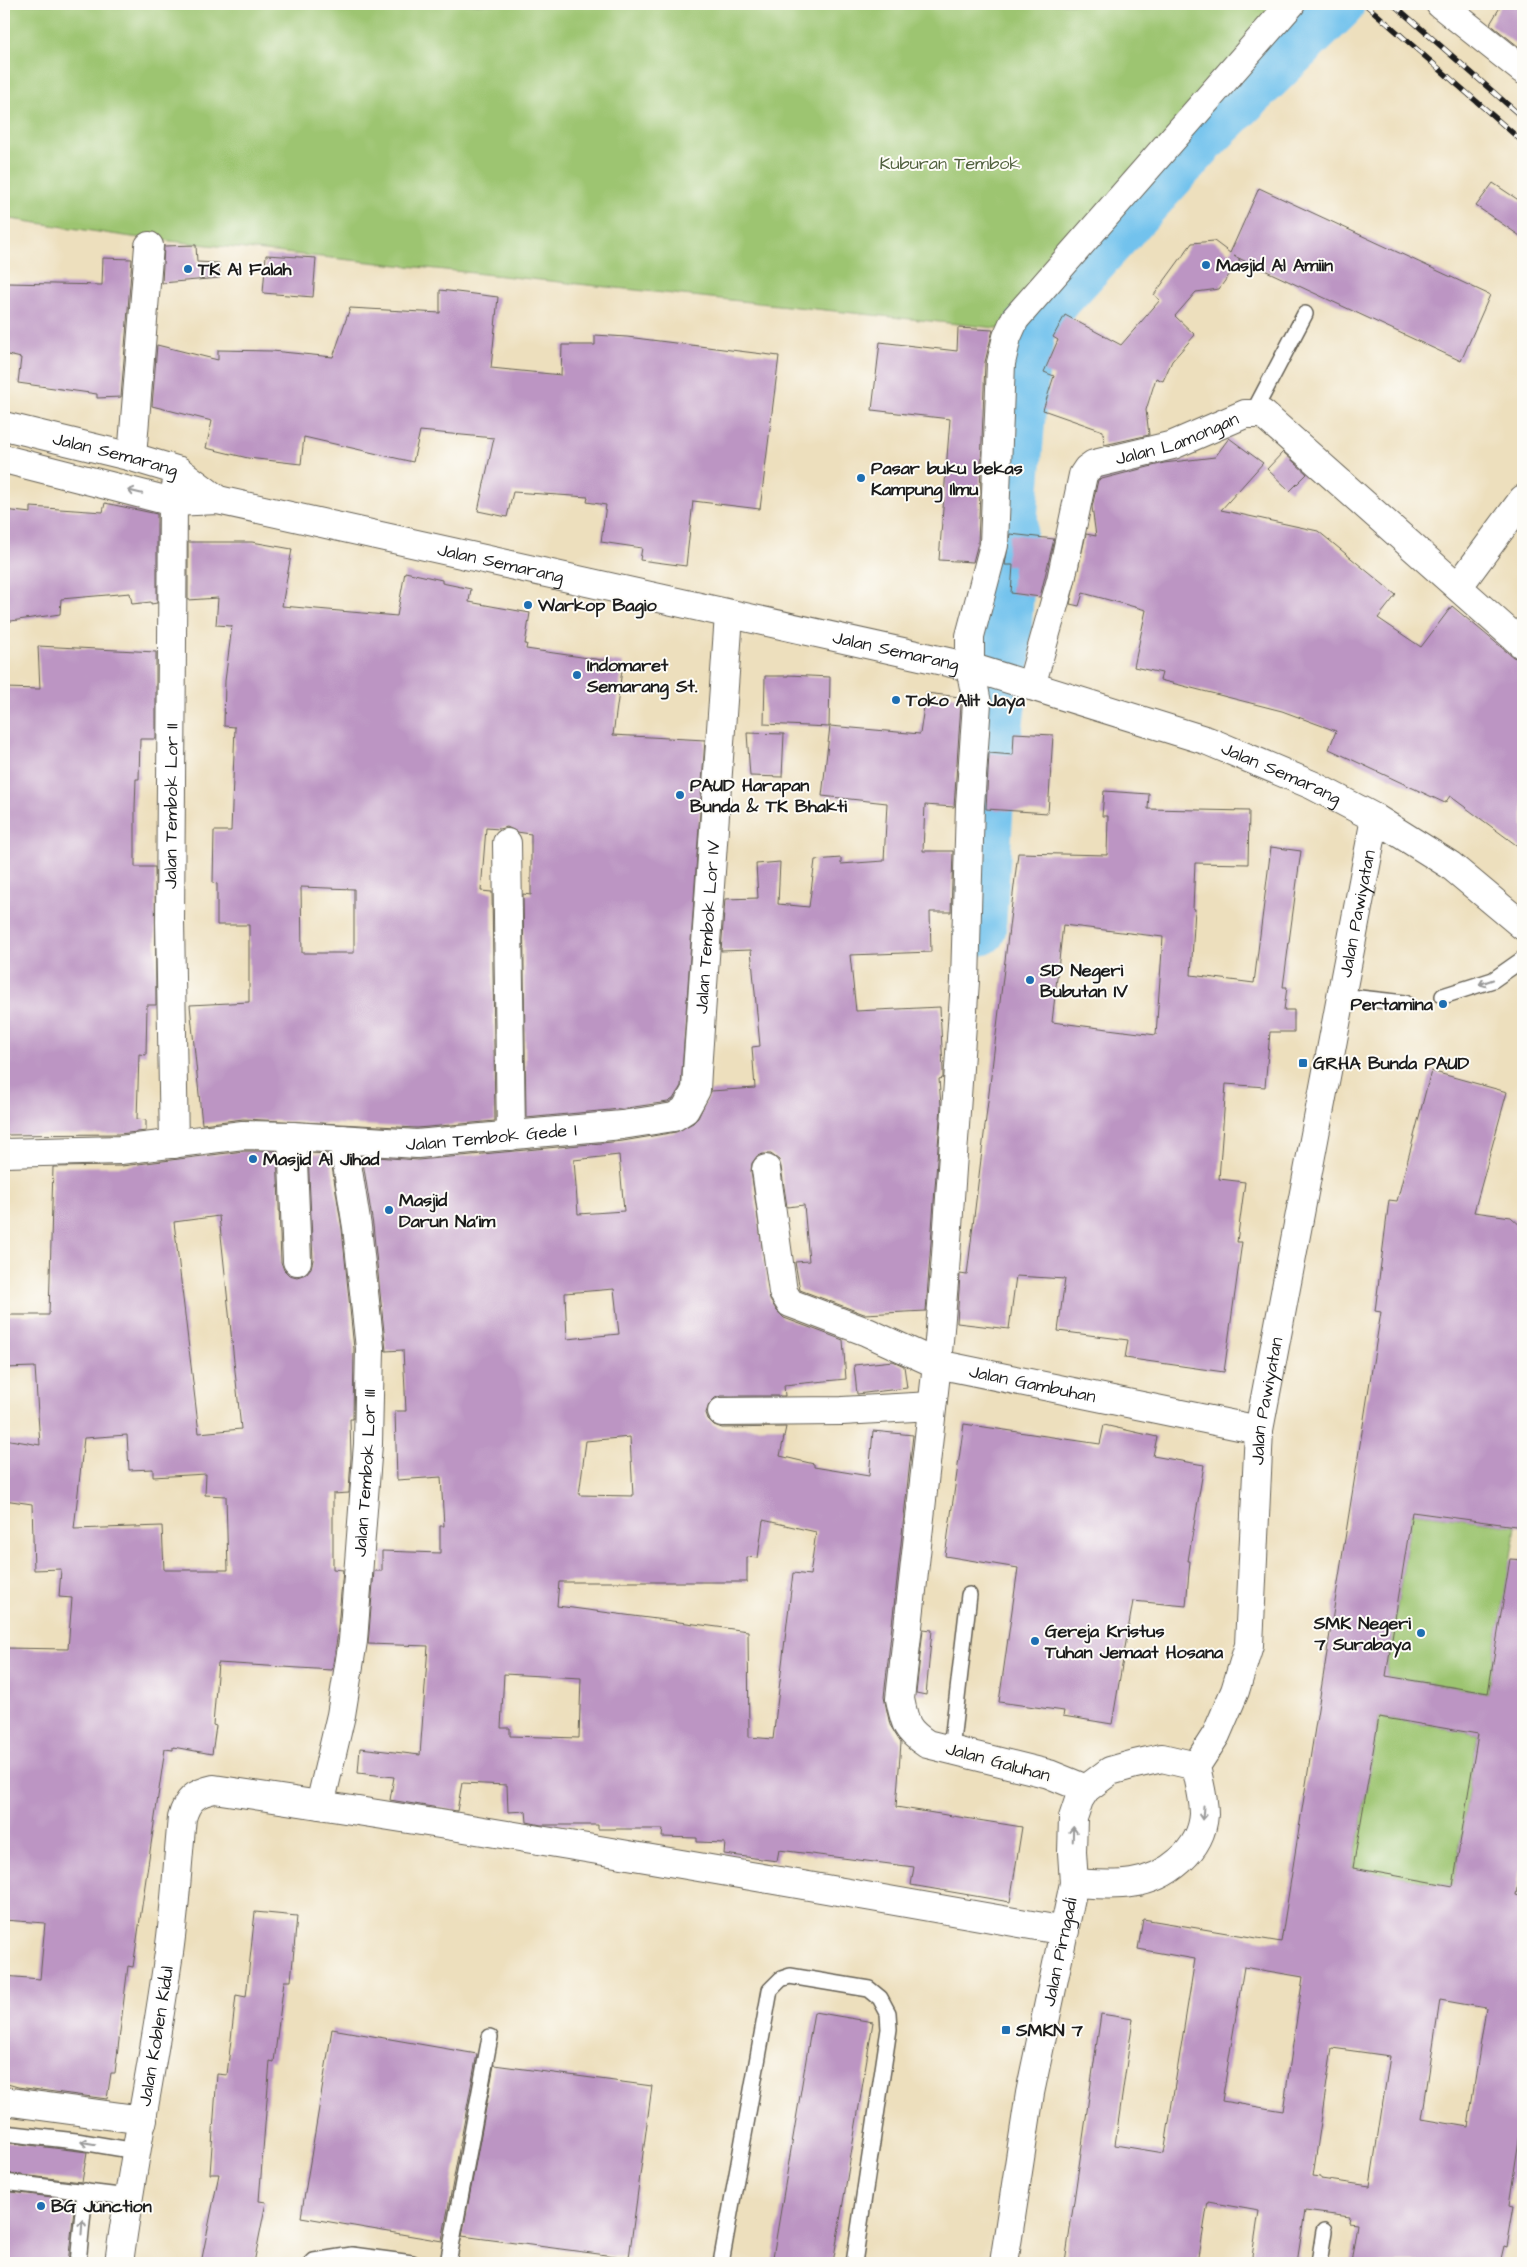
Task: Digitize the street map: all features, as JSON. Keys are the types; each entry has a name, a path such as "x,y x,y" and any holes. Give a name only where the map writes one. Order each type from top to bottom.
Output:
{"street":[{"path":"1440,4 1523,70"},
{"path":"722,1412 842,1411 932,1406 937,1364 965,981 970,805 977,703 976,670 970,636 994,545 1001,362 1006,337 1015,319 1284,6"},
{"path":"132,457 149,246"},
{"name":"Jalan Lamongan","path":"1026,684 1061,580 1083,475 1087,469 1094,464 1173,445 1245,414 1253,413 1263,414 1271,420 1314,462 1523,645"},
{"name":"Jalan Semarang","path":"4,426 132,457 178,471 218,500"},
{"name":"Jalan Semarang","path":"4,459 174,502 218,500 976,670 1026,684 1208,741 1312,785 1375,818 1450,865 1523,926"},
{"name":"Jalan Tembok Lor II","path":"174,1144 170,922 174,502 178,471"},
{"path":"1458,587 1523,499"},
{"name":"Jalan Tembok Lor IV","path":"696,1090 729,614"},
{"name":"Jalan Pawiyatan","path":"1196,1766 1216,1735 1235,1691 1249,1645 1259,1430 1310,1170 1375,818"},
{"path":"507,843 511,1136"},
{"name":"Jalan Tembok Gede I","path":"4,1153 120,1150 243,1136 292,1136 417,1144 511,1136 622,1125 674,1117 685,1110 696,1090"},
{"path":"292,1136 297,1261"},
{"name":"Jalan Tembok Lor III","path":"320,1805 341,1715 353,1641 368,1435 370,1348 357,1227 344,1139"},
{"name":"Jalan Gambuhan","path":"766,1169 783,1292 790,1303 867,1332 937,1364 1259,1430"},
{"name":"Jalan Galuhan","path":"932,1406 900,1699 904,1723 911,1733 927,1744 1049,1774 1086,1789"},
{"name":"Jalan Pirngadi","path":"1004,2263 1030,2093 1074,1883 1072,1852 1073,1818 1079,1800 1086,1789 1110,1771 1162,1758 1196,1766"},
{"path":"1074,1883 1133,1883 1164,1873 1185,1856 1197,1839 1204,1816 1203,1798 1196,1766"},
{"name":"Jalan Koblen Kidul","path":"119,2263 128,2197 143,2120 168,1964 182,1818 185,1806 191,1798 199,1793 214,1789 320,1805"},
{"path":"320,1805 722,1870 1065,1931"},
{"path":"4,2102 143,2120"}],"lane":[{"path":"1253,413 1305,314"},
{"path":"1444,996 1493,980 1523,959"},
{"path":"1341,996 1404,1003"},
{"path":"951,1750 969,1595"},
{"path":"721,2263 770,1990 781,1979 790,1976 869,1989 880,1998 888,2013 889,2029 854,2263"},
{"path":"448,2263 490,2037"},
{"path":"4,2133 76,2141 136,2151"},
{"path":"4,2182 85,2190 128,2197"},
{"path":"78,2263 85,2190"},
{"path":"1319,2263 1324,2231"},
{"path":"312,2263 314,2261 352,2255 412,2263"}],"green space":[{"name":"Kuburan Tembok","path":"4,4 1315,4 1015,330 132,237 4,218"},
{"path":"1412,1512 1516,1526 1488,1693 1386,1676"},
{"path":"1379,1717 1478,1734 1453,1886 1353,1868"}],"building":[{"path":"1502,4 1523,4 1523,50 1490,24"},
{"path":"1493,183 1523,203 1523,238 1476,206"},
{"path":"1259,188 1490,295 1461,361 1234,256 1240,260 1219,289 1196,292 1175,316 1195,335 1172,361 1163,381 1156,378 1146,410 1149,435 1104,445 1103,431 1043,410 1054,376 1044,372 1058,340 1053,337 1065,315 1121,345 1160,300 1154,295 1192,243 1214,241 1230,253"},
{"path":"196,245 197,262 219,263 220,278 162,283 164,246"},
{"path":"266,255 316,258 313,297 263,293"},
{"path":"103,258 132,259 121,397 97,398 97,394 18,383 21,358 4,354 4,315 7,283 102,285"},
{"path":"440,290 498,297 491,368 561,375 562,345 595,345 595,335 627,337 779,356 760,509 693,501 686,566 640,560 642,548 601,542 606,505 587,502 588,497 513,492 507,517 478,511 494,438 420,431 413,462 304,437 301,464 248,458 206,448 212,421 152,406 157,345 218,360 218,350 272,351 333,357 350,308 440,313"},
{"path":"958,328 993,330 985,362 978,543 973,562 939,560 950,419 872,410 880,342 957,351"},
{"path":"1229,438 1263,463 1221,510 1318,531 1396,595 1378,618 1421,647 1452,606 1513,657 1523,660 1523,850 1450,796 1445,803 1329,749 1336,731 1282,711 1160,680 1162,673 1134,667 1146,610 1083,593 1079,606 1070,604 1086,534 1096,536 1092,507 1098,480 1164,463 1215,457"},
{"path":"1283,452 1307,474 1290,491 1267,469"},
{"path":"105,503 157,514 157,603 132,604 130,593 61,599 60,614 4,622 4,510 31,513 31,507 103,512"},
{"path":"1010,534 1054,539 1040,597 1011,593 1013,565 1005,565"},
{"path":"188,542 252,542 292,549 282,606 397,616 405,572 442,580 442,583 471,589 469,602 530,613 525,644 527,644 526,649 623,663 613,735 705,740 681,1086 673,1099 668,1102 620,1109 526,1118 523,894 531,895 531,834 517,832 507,827 499,829 486,828 481,891 492,892 495,1121 417,1128 243,1119 202,1124 190,1005 249,1002 249,925 217,925 217,884 213,883 214,831 231,831 235,727 224,726 225,681 232,626 216,625 218,598 188,600","holes":["301,887 354,889 354,953 302,953"]},
{"path":"38,646 156,652 156,739 140,739 139,779 136,779 135,808 135,867 155,867 156,1005 147,1005 146,1055 139,1054 137,1119 146,1120 146,1131 119,1134 4,1135 4,688 40,689"},
{"path":"765,676 830,677 829,727 764,724"},
{"path":"926,693 960,697 954,807 925,805 923,851 953,851 951,912 930,912 931,952 850,955 856,1011 940,1007 943,1078 939,1079 941,1106 926,1311 864,1314 800,1290 795,1262 809,1261 804,1205 787,1207 779,1160 771,1154 757,1156 752,1163 751,1171 770,1300 784,1318 843,1340 846,1379 784,1385 785,1396 721,1396 715,1398 709,1404 706,1413 708,1419 714,1425 722,1428 786,1427 780,1456 814,1464 814,1467 869,1476 873,1431 913,1435 884,1697 890,1725 901,1743 896,1807 1022,1827 1010,1902 911,1885 914,1867 779,1850 777,1861 724,1854 725,1843 697,1842 697,1838 662,1837 663,1829 598,1829 598,1825 541,1825 527,1822 526,1811 508,1812 507,1785 462,1783 457,1811 390,1800 394,1777 358,1773 360,1748 420,1755 428,1646 368,1644 374,1571 382,1571 382,1551 440,1553 440,1526 444,1526 441,1477 397,1480 395,1411 406,1411 403,1350 386,1351 373,1225 362,1156 418,1160 623,1141 676,1132 693,1123 698,1118 711,1091 755,1088 752,1047 760,1046 751,950 721,951 725,899 758,898 756,864 780,862 778,904 809,907 815,860 841,858 841,864 884,861 887,803 822,796 830,726 920,734","holes":["619,1155 624,1211 578,1214 574,1160","614,1289 619,1334 567,1339 565,1293","630,1437 633,1496 579,1495 586,1441","763,1520 816,1532 810,1575 793,1573 773,1739 749,1737 748,1631 557,1606 559,1582 747,1582 747,1557 758,1558","504,1674 581,1678 579,1738 510,1736 510,1728 501,1728"]},
{"path":"747,733 784,734 782,777 750,776"},
{"path":"1014,733 1053,735 1048,813 986,809 989,753 1013,755"},
{"path":"1104,791 1149,794 1148,809 1249,811 1248,864 1195,863 1193,909 1195,909 1191,975 1254,983 1271,847 1301,851 1283,987 1287,987 1284,1010 1294,1010 1294,1032 1270,1032 1265,1087 1226,1084 1219,1179 1245,1182 1237,1242 1242,1242 1224,1372 1125,1358 1128,1340 1058,1331 1065,1279 1016,1276 1009,1329 957,1323 960,1274 967,1275 1018,853 1107,855 1108,816 1102,816","holes":["1063,925 1163,937 1156,1035 1052,1022"]},
{"path":"1431,1071 1507,1092 1474,1212 1511,1217 1523,1228 1523,1527 1412,1512 1386,1676 1488,1693 1510,1559 1523,1560 1523,1848 1516,1895 1523,1897 1523,2114 1509,2205 1514,2206 1507,2247 1504,2246 1500,2263 1351,2263 1357,2224 1349,2223 1350,2217 1305,2211 1297,2263 1251,2263 1259,2211 1208,2202 1198,2263 1065,2263 1101,2014 1133,2019 1115,2145 1164,2153 1195,1959 1138,1949 1143,1919 1281,1942 1381,1312 1375,1311 1389,1200 1397,1201","holes":["1379,1717 1478,1734 1453,1886 1353,1868","1244,1967 1303,1977 1283,2111 1222,2101","1440,2000 1486,2008 1468,2127 1422,2119","1332,2048 1390,2056 1370,2186 1321,2179 1321,2177 1313,2176"]},
{"path":"244,1151 277,1151 281,1262 284,1270 289,1275 297,1277 306,1274 311,1268 313,1260 308,1153 330,1154 342,1229 354,1349 353,1419 350,1419 351,1457 349,1493 333,1494 333,1569 343,1570 337,1639 332,1670 218,1663 213,1725 216,1726 212,1754 173,1747 173,1750 165,1749 133,1967 128,1966 115,2073 111,2073 107,2099 18,2087 4,2083 4,1976 40,1979 45,1923 4,1920 4,1648 68,1649 72,1598 59,1597 61,1569 34,1570 32,1504 4,1500 4,1439 40,1445 35,1367 4,1368 4,1315 49,1315 53,1167 122,1166","holes":["219,1216 241,1429 199,1433 174,1222","127,1435 129,1470 153,1469 153,1477 206,1474 205,1495 226,1496 228,1570 164,1570 162,1526 74,1529 84,1438"]},
{"path":"893,1361 904,1366 907,1388 857,1394 854,1365"},
{"path":"964,1424 1100,1444 1104,1425 1157,1437 1153,1456 1204,1465 1188,1561 1190,1561 1186,1606 1133,1601 1112,1724 1063,1716 1064,1711 999,1702 1018,1568 945,1556"},
{"path":"923,1629 932,1630 926,1695 916,1693"},
{"path":"255,1912 297,1916 291,1981 284,1981 274,2062 270,2061 259,2201 266,2202 254,2263 201,2263 219,2174 210,2174 217,2074 227,2075 236,1995 246,1997"},
{"path":"814,2012 873,2022 833,2263 772,2263"},
{"path":"332,2029 477,2054 442,2241 301,2217"},
{"path":"494,2065 652,2086 629,2258 462,2236"},
{"path":"4,2142 87,2152 82,2182 4,2173"},
{"path":"4,2191 75,2200 68,2263 4,2263"}],"waterway":[{"path":"980,930 989,784 1003,682 1013,497 1024,361 1030,327 1207,133 1339,4"}],"railway":[{"path":"1365,4 1523,142"},
{"path":"1393,4 1523,118"}],"place":[{"name":"Masjid Al Amiin","path":"1206,265"},
{"name":"TK Al Falah","path":"188,269"},
{"name":"Pasar buku bekas Kampung Ilmu","path":"861,478"},
{"name":"Warkop Bagio","path":"528,605"},
{"name":"Indomaret Semarang St.","path":"577,675"},
{"name":"Toko Alit Jaya","path":"896,700"},
{"name":"PAUD Harapan Bunda & TK Bhakti","path":"680,795"},
{"name":"SD Negeri Bubutan IV","path":"1030,980"},
{"name":"Pertamina","path":"1443,1004"},
{"name":"GRHA Bunda PAUD","path":"1303,1063"},
{"name":"Masjid Al Jihad","path":"253,1159"},
{"name":"Masjid Darun Na'im","path":"389,1210"},
{"name":"SMK Negeri 7 Surabaya","path":"1421,1633"},
{"name":"Gereja Kristus Tuhan Jemaat Hosana","path":"1035,1641"},
{"name":"SMKN 7","path":"1006,2030"},
{"name":"BG Junction","path":"41,2206"}]}
